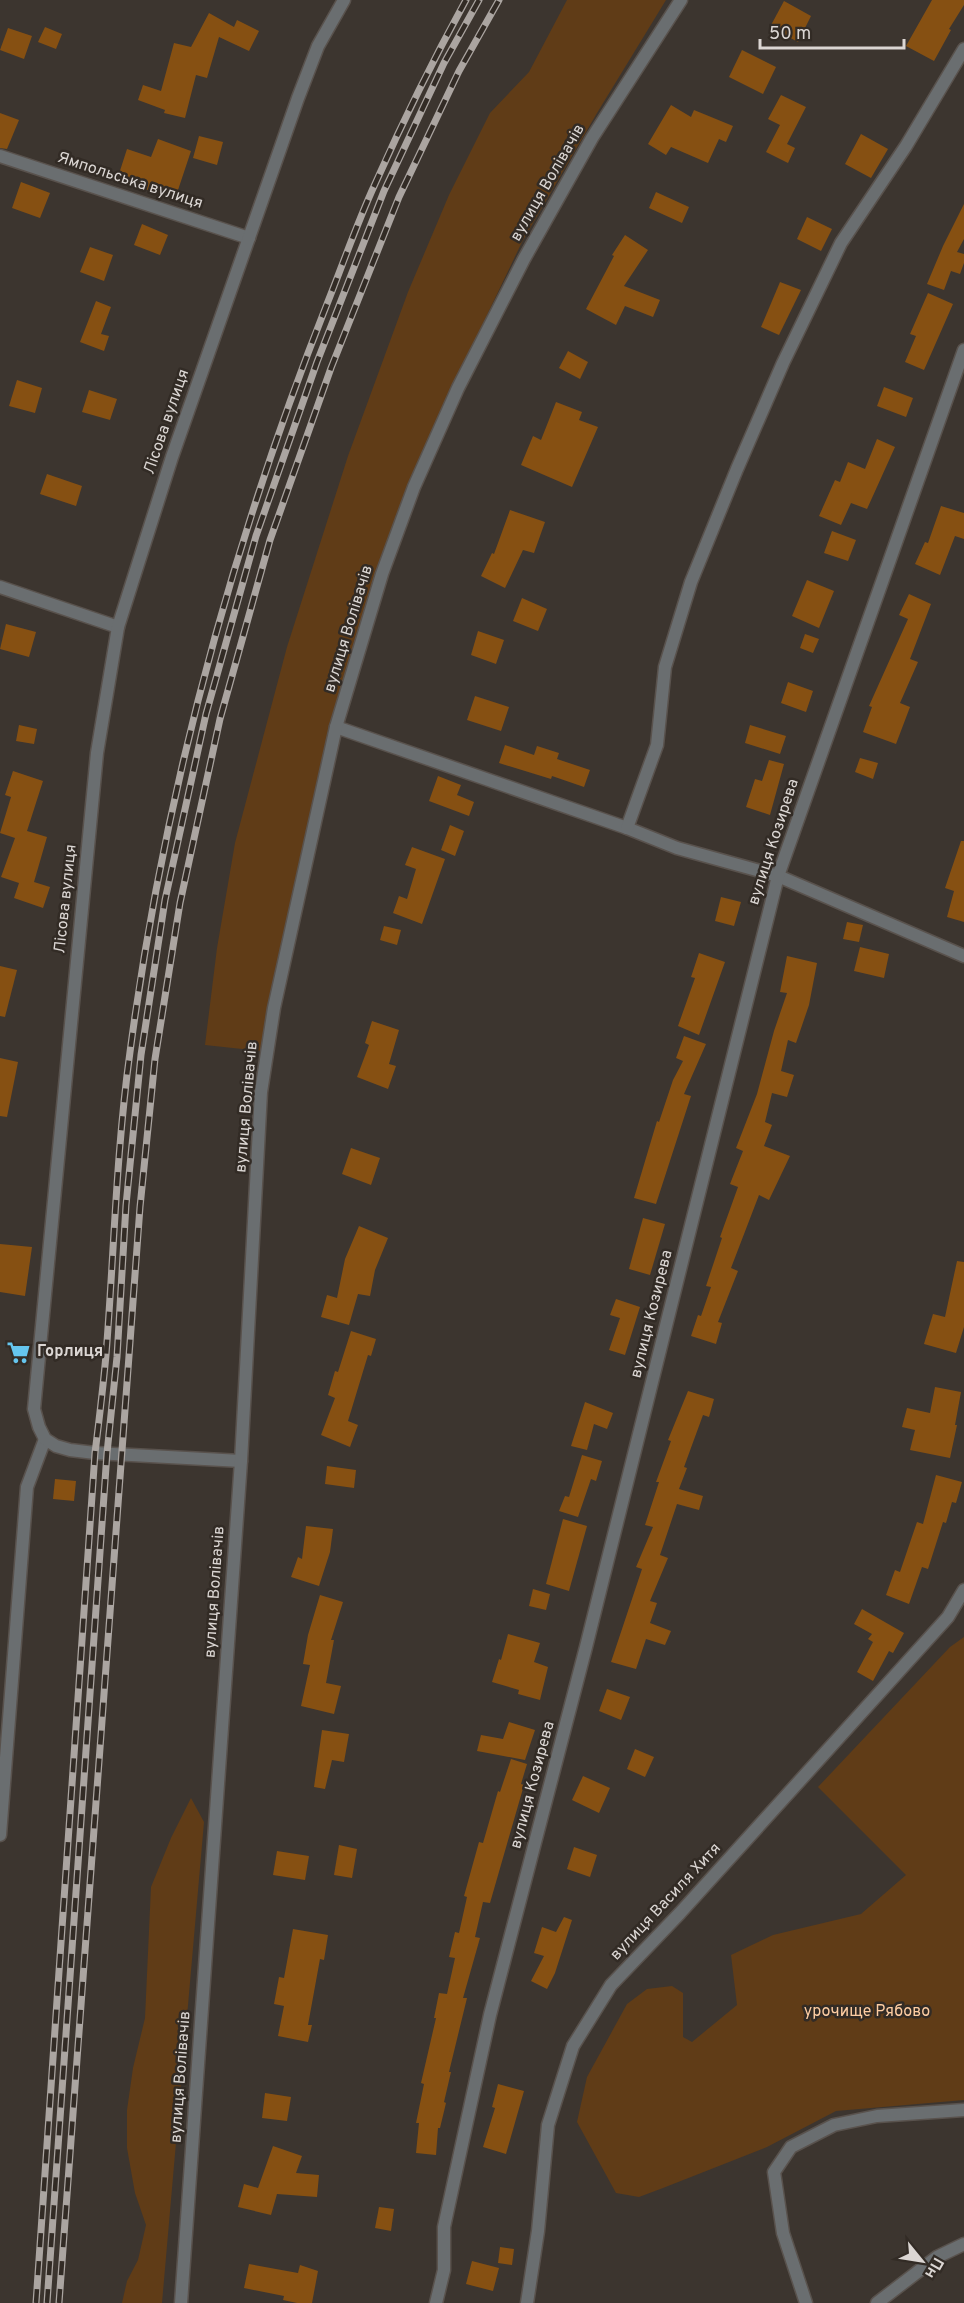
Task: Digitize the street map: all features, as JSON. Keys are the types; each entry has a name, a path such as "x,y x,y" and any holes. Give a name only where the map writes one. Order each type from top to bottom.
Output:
{"street":[{"name":"Лісова вулиця","path":"45,1439 34,1409 97,753 118,627 172,457 314,57 344,0"},
{"name":"вулиця Волівачів","path":"181,2303 241,1461 261,1092 274,1008 336,727 382,574 414,487 458,388 524,259 592,138 681,0"},
{"path":"627,828 657,745 665,667 691,582 783,363 841,243 906,146 964,49"},
{"name":"Ямпольська вулиця","path":"0,156 249,238"},
{"name":"вулиця Козирева","path":"436,2303 444,2270 444,2227 490,2015 586,1647 778,876 875,596 964,350"},
{"path":"0,587 118,627"},
{"path":"336,727 627,828 677,848 778,876 964,956"},
{"path":"0,1835 27,1487 45,1439 56,1446 95,1454 241,1461"},
{"name":"вулиця Василя Хитя","path":"527,2303 538,2232 548,2125 573,2046 611,1985 680,1913 948,1617 964,1590"},
{"path":"806,2303 783,2233 774,2172 790,2147 834,2124 877,2116 964,2110"},
{"path":"877,2303 937,2257 964,2244"}],"green space":[{"path":"567,0 666,0 522,242 452,388 388,541 329,727 261,1051 205,1045 217,948 235,843 287,647 348,456 408,292 449,195 490,113 529,72"},
{"name":"урочище Рябово","path":"964,1637 964,2100 836,2111 767,2147 639,2197 616,2193 577,2122 587,2077 627,2004 647,1989 672,1986 683,1993 683,2037 692,2042 737,2005 731,1955 773,1935 861,1914 906,1875 818,1787 950,1647"},
{"path":"191,1798 204,1822 162,2303 122,2303 127,2281 138,2260 146,2225 135,2193 127,2148 127,2110 133,2068 145,2018 151,1887 171,1838"}],"building":[{"path":"932,0 964,0 964,5 949,29 951,30 934,61 906,46"},
{"path":"784,1 811,16 798,42 770,27"},
{"path":"209,13 234,27 237,20 259,31 249,51 219,37 207,78 196,75 185,118 164,113 165,110 138,100 143,85 161,91 174,43 191,47"},
{"path":"45,27 62,34 56,49 38,42"},
{"path":"8,28 32,36 24,59 0,50"},
{"path":"742,50 776,67 763,94 729,77"},
{"path":"781,95 806,107 787,144 795,148 788,163 766,152 780,125 768,119"},
{"path":"671,105 691,117 694,110 733,126 726,142 719,139 708,163 671,147 666,155 648,144"},
{"path":"0,113 19,120 7,149 0,148"},
{"path":"861,134 888,149 871,178 845,164"},
{"path":"199,136 223,142 217,165 193,158"},
{"path":"158,139 191,151 175,199 117,180 127,149 151,157"},
{"path":"21,182 50,193 40,218 12,208"},
{"path":"656,192 689,207 682,223 649,208"},
{"path":"964,204 964,239 957,252 964,254 964,263 960,274 951,271 944,290 927,284"},
{"path":"807,217 832,229 821,251 797,239"},
{"path":"142,224 168,235 160,255 134,245"},
{"path":"625,235 648,250 624,286 660,300 653,317 625,306 616,325 586,309 614,256 612,255"},
{"path":"90,247 113,255 104,281 80,272"},
{"path":"780,282 801,290 779,335 761,327"},
{"path":"928,293 953,304 924,370 905,362 916,336 910,334"},
{"path":"96,301 111,307 101,334 109,336 104,351 80,342"},
{"path":"568,351 588,362 580,379 559,368"},
{"path":"17,380 42,388 35,413 9,406"},
{"path":"884,387 913,398 906,417 877,406"},
{"path":"89,390 117,399 110,420 82,412"},
{"path":"556,402 582,412 579,420 598,427 572,487 521,465 533,436 541,440"},
{"path":"877,439 895,447 867,509 851,503 841,525 819,516 835,480 840,482 848,462 865,469"},
{"path":"47,474 82,486 76,506 40,494"},
{"path":"941,506 964,513 964,539 955,536 940,575 915,564 925,542 928,543"},
{"path":"510,510 545,522 534,553 523,550 505,588 481,576 492,553 494,554"},
{"path":"832,531 856,540 848,561 824,553"},
{"path":"807,580 834,591 819,628 792,616"},
{"path":"909,594 931,604 910,659 918,662 900,703 910,707 896,744 863,732 872,707 869,706 908,619 899,615"},
{"path":"522,598 547,609 538,631 513,621"},
{"path":"6,624 36,632 29,657 0,649"},
{"path":"478,631 504,640 496,664 471,655"},
{"path":"805,634 819,639 813,653 800,648"},
{"path":"788,682 813,691 806,712 781,703"},
{"path":"475,696 509,707 501,731 467,720"},
{"path":"19,725 37,729 34,744 16,741"},
{"path":"750,725 786,736 780,754 745,743"},
{"path":"505,745 534,755 537,746 559,753 557,759 590,770 584,787 552,776 551,779 499,763"},
{"path":"860,758 878,763 873,779 855,772"},
{"path":"769,760 784,764 770,815 746,807 755,779 762,781"},
{"path":"13,771 43,781 27,831 47,837 34,882 50,887 43,908 14,898 19,883 1,877 15,838 0,833 11,797 5,795"},
{"path":"438,776 461,785 457,795 474,802 469,816 429,801"},
{"path":"450,825 464,831 455,856 441,850"},
{"path":"961,841 964,841 964,922 947,917 954,891 945,888"},
{"path":"412,847 445,859 422,924 393,913 399,896 407,899 416,869 405,865"},
{"path":"721,897 741,902 734,926 715,921"},
{"path":"847,922 863,925 859,942 843,939"},
{"path":"384,926 401,930 397,945 380,940"},
{"path":"860,947 889,954 884,978 854,971"},
{"path":"699,953 725,962 699,1035 678,1026 695,978 691,977"},
{"path":"787,956 817,963 809,1005 796,1043 788,1040 781,1071 794,1075 787,1097 772,1093 765,1122 772,1125 764,1146 790,1156 769,1200 759,1195 731,1268 738,1271 718,1322 722,1323 716,1344 691,1336 711,1287 706,1286 738,1187 730,1184 743,1151 736,1148 757,1094 787,993 780,992"},
{"path":"0,966 17,970 5,1017 0,1016"},
{"path":"372,1021 399,1030 389,1064 396,1066 388,1089 357,1077 369,1045 365,1043"},
{"path":"684,1036 706,1044 684,1094 691,1096 656,1204 634,1198 657,1121 659,1122 673,1080 683,1061 676,1058"},
{"path":"0,1058 18,1062 7,1117 0,1116"},
{"path":"351,1148 380,1158 371,1185 342,1174"},
{"path":"643,1218 665,1224 650,1275 629,1269"},
{"path":"359,1226 388,1238 375,1270 370,1296 358,1294 349,1325 321,1317 327,1295 337,1298 345,1259"},
{"path":"0,1244 32,1247 25,1296 0,1292"},
{"path":"957,1261 964,1262 964,1327 956,1353 924,1344 933,1314 945,1317"},
{"path":"616,1299 640,1307 625,1355 609,1350 620,1318 610,1315"},
{"path":"351,1331 376,1339 371,1356 368,1355 348,1421 358,1425 350,1447 321,1435 335,1398 328,1395"},
{"path":"935,1387 961,1392 950,1458 910,1450 915,1430 902,1427 907,1408 930,1413"},
{"path":"688,1391 714,1399 709,1417 703,1415 684,1467 687,1468 679,1489 703,1496 699,1510 677,1504 660,1555 668,1558 650,1601 657,1603 650,1623 671,1631 665,1645 646,1639 636,1669 611,1662 642,1569 636,1567 653,1527 645,1525 659,1482 656,1482 671,1441 668,1440"},
{"path":"585,1402 613,1413 607,1429 594,1424 587,1450 571,1446"},
{"path":"582,1455 602,1461 596,1481 591,1479 578,1517 559,1511 565,1496 569,1497"},
{"path":"327,1466 356,1470 354,1488 325,1484"},
{"path":"936,1475 962,1482 956,1503 952,1502 946,1523 943,1522 928,1569 922,1567 909,1604 886,1595 895,1570 900,1572 917,1522 923,1524"},
{"path":"55,1479 76,1481 74,1501 53,1499"},
{"path":"563,1519 587,1526 569,1591 546,1584"},
{"path":"306,1526 333,1529 330,1552 319,1586 291,1577 298,1557 302,1559"},
{"path":"533,1589 550,1594 546,1610 529,1606"},
{"path":"320,1595 343,1602 331,1640 334,1640 326,1683 341,1686 334,1714 301,1706 310,1665 303,1664 308,1635"},
{"path":"862,1609 904,1633 893,1653 889,1651 873,1681 857,1672 873,1642 868,1639 872,1634 854,1624"},
{"path":"508,1634 540,1643 534,1662 548,1667 540,1700 518,1694 519,1690 492,1682"},
{"path":"607,1689 630,1697 621,1720 599,1711"},
{"path":"509,1722 535,1730 525,1760 477,1751 481,1735 503,1739"},
{"path":"322,1730 349,1734 344,1762 332,1760 325,1789 314,1787"},
{"path":"635,1749 654,1757 645,1777 627,1769"},
{"path":"511,1759 527,1764 521,1784 524,1785 490,1903 483,1902 475,1937 480,1938 463,1998 467,1998 449,2072 451,2072 444,2102 446,2103 440,2128 438,2128 436,2155 416,2153 419,2123 416,2123 424,2084 421,2083 436,2018 434,2018 439,1993 447,1994 455,1958 449,1957 455,1932 459,1933 467,1897 464,1896 479,1842 483,1843 498,1791 500,1792"},
{"path":"583,1776 610,1788 599,1813 572,1800"},
{"path":"339,1845 357,1849 352,1878 334,1875"},
{"path":"574,1847 597,1855 590,1877 567,1869"},
{"path":"277,1851 309,1856 305,1880 273,1875"},
{"path":"564,1917 572,1920 555,1973 547,1989 531,1981 544,1956 534,1953 542,1927 556,1932"},
{"path":"293,1929 328,1935 324,1960 320,1959 308,2025 312,2025 308,2042 278,2036 284,2006 274,2004 279,1977 284,1978"},
{"path":"498,2084 524,2091 506,2154 483,2147 495,2108 492,2107"},
{"path":"265,2093 291,2097 287,2121 262,2118"},
{"path":"273,2146 302,2156 296,2173 319,2175 317,2197 277,2194 271,2215 238,2207 244,2184 258,2188"},
{"path":"379,2207 394,2209 391,2231 375,2228"},
{"path":"500,2247 514,2249 512,2265 498,2263"},
{"path":"472,2261 499,2268 493,2291 466,2284"},
{"path":"249,2264 298,2273 300,2265 318,2271 312,2303 283,2300 284,2296 244,2288"}],"railway":[{"path":"36,2303 95,1453 106,1355 121,1128 144,956 182,766 232,579 261,486 293,395 368,199 396,137 466,0"},
{"path":"47,2303 107,1453 117,1357 126,1205 141,1055 165,900 206,714 256,536 317,362 384,191 444,63 479,0"},
{"path":"59,2303 140,1207 155,1059 180,903 220,719 270,540 331,368 399,197 459,71 499,0"}],"place":[{"name":"Горлиця","path":"19,1352"}]}
